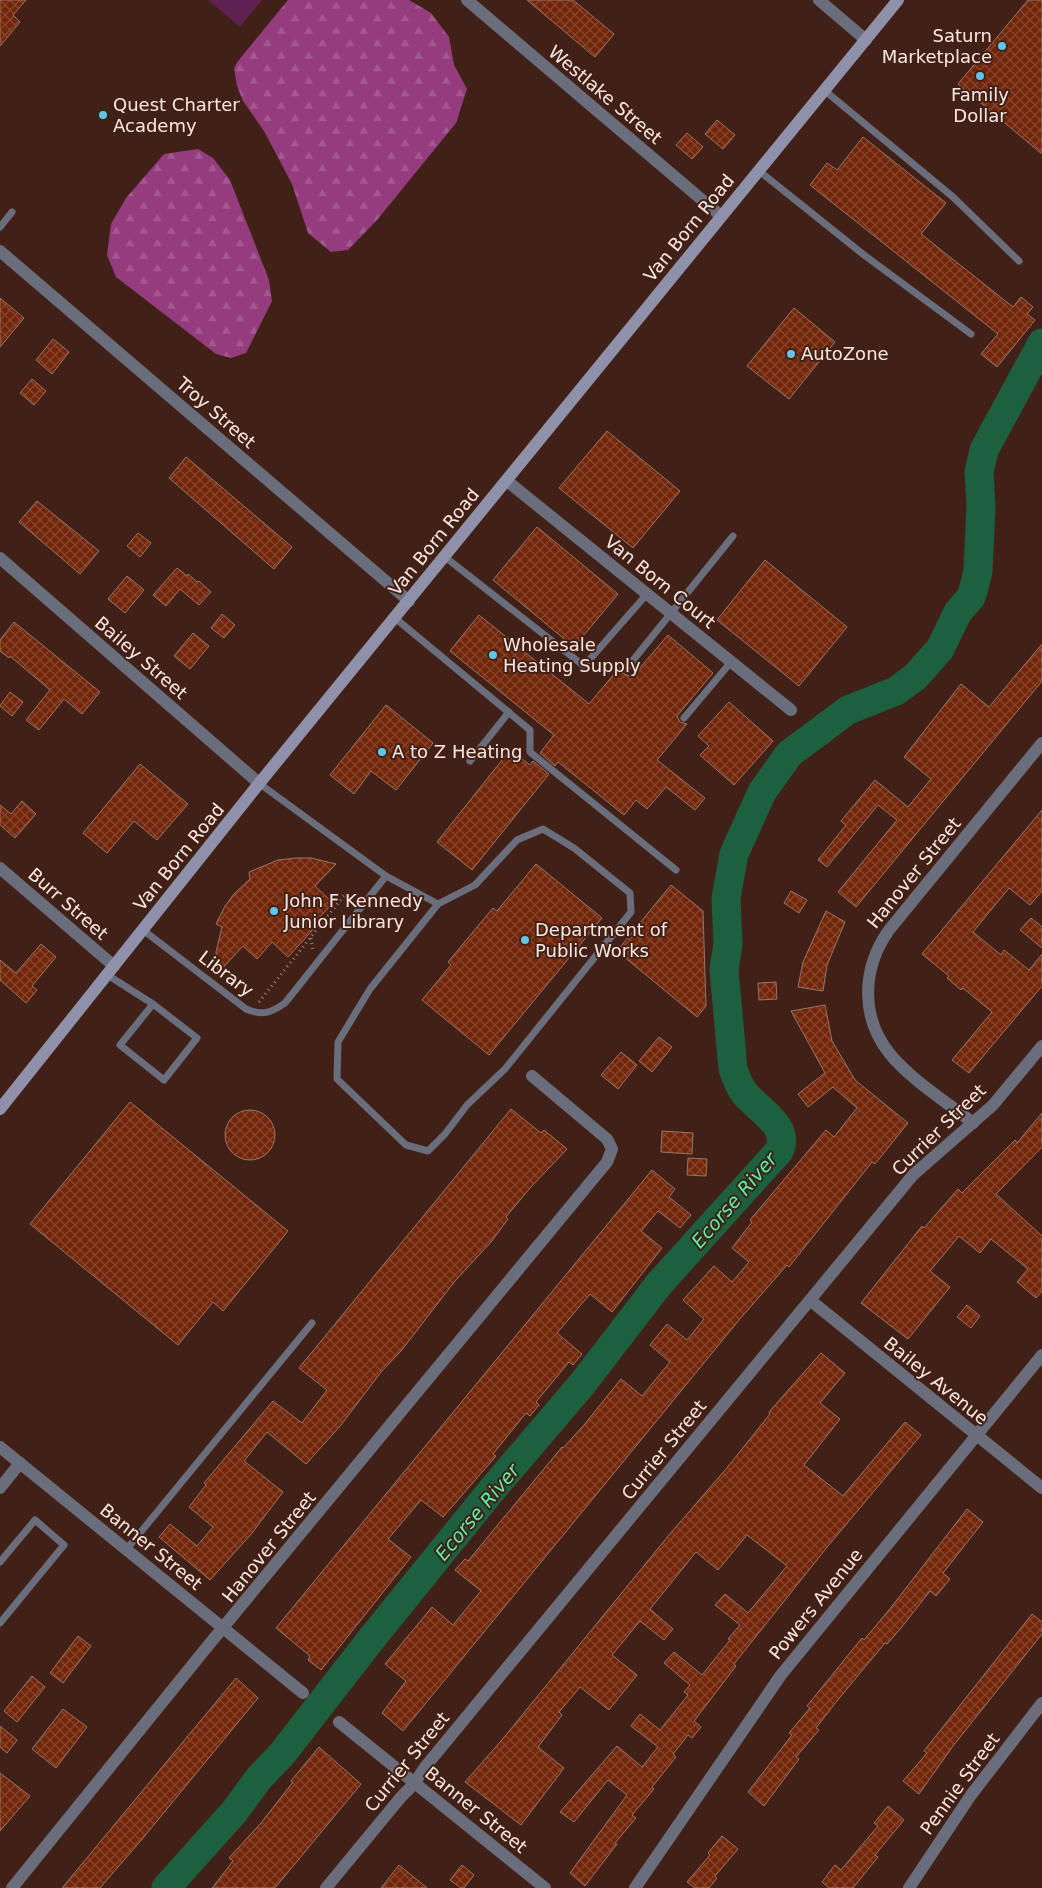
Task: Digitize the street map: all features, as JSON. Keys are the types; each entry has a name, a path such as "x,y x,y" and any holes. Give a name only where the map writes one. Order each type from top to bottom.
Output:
{"main road":[{"name":"Van Born Road","path":"0,1109 260,784 898,0"}],"street":[{"name":"Westlake Street","path":"467,0 721,216"},
{"path":"819,0 866,40"},
{"name":"Troy Street","path":"0,251 409,601"},
{"name":"Van Born Court","path":"507,481 791,710"},
{"name":"Bailey Street","path":"0,558 260,784"},
{"name":"Hanover Street","path":"973,1123 890,1055 880,1040 870,1016 867,995 869,973 875,952 889,930 1042,743"},
{"name":"Burr Street","path":"0,868 110,970"},
{"name":"Currier Street","path":"326,1888 401,1797 414,1784 425,1767 913,1175 993,1105 1042,1046"},
{"name":"Hanover Street","path":"12,1888 608,1162 612,1149 611,1143 532,1076"},
{"name":"Bailey Avenue","path":"810,1300 1042,1488"},
{"name":"Powers Avenue","path":"635,1888 781,1675 1042,1354"},
{"name":"Banner Street","path":"0,1447 223,1630 303,1693"},
{"path":"0,1488 20,1463"},
{"name":"Pennie Street","path":"909,1888 971,1794 1042,1703"},
{"name":"Banner Street","path":"338,1722 545,1888"}],"lane":[{"path":"824,90 947,191 1019,261"},
{"path":"758,170 864,255 971,334"},
{"path":"0,227 12,212"},
{"path":"626,669 733,536"},
{"path":"445,557 584,666 647,594"},
{"path":"395,618 530,730 530,752 676,870"},
{"path":"684,718 731,662"},
{"path":"470,761 509,712"},
{"path":"260,784 386,876 438,904"},
{"path":"543,829 574,848 630,893 631,912 506,1069 467,1106 445,1134 428,1151 406,1145 337,1079 338,1042 370,989 438,904 475,885 517,840 543,829"},
{"name":"Library","path":"143,930 246,1009 259,1015 276,1010 285,1004 386,876"},
{"path":"110,970 197,1038 164,1080 120,1045 153,1004"},
{"path":"126,1550 312,1323"},
{"path":"0,1560 35,1520 64,1545 0,1623"}],"path":[{"path":"253,1003 258,1003 287,970 346,894"}],"green space":[{"path":"288,0 409,0 431,13 449,37 454,65 467,89 456,123 377,220 348,250 331,252 308,233 292,184 264,131 243,101 237,86 234,68 238,61"},
{"path":"198,149 213,158 230,180 269,280 272,301 246,353 231,358 216,354 116,277 107,255 111,224 126,198 164,154"}],"shaded area":[{"path":"208,0 262,0 240,27"}],"building":[{"path":"0,0 26,0 13,15 20,22 0,46"},
{"path":"527,0 573,0 614,34 595,57"},
{"path":"1028,0 1042,0 1042,154 958,84"},
{"path":"717,120 735,135 723,149 705,134"},
{"path":"687,133 703,147 692,159 676,145"},
{"path":"863,137 946,203 921,234 1013,307 1021,297 1033,307 1027,314 1035,320 997,367 981,354 998,334 810,185 827,163 837,170"},
{"path":"0,298 24,318 0,347"},
{"path":"794,308 835,342 789,399 747,366"},
{"path":"53,339 69,352 52,374 36,360"},
{"path":"32,379 46,391 34,405 20,393"},
{"path":"607,431 680,491 633,548 559,488"},
{"path":"186,457 292,547 274,569 169,478"},
{"path":"37,501 99,551 80,574 19,522"},
{"path":"537,527 618,594 574,647 493,580"},
{"path":"138,533 151,543 140,557 127,546"},
{"path":"765,560 847,627 799,686 717,620"},
{"path":"177,568 197,582 199,581 211,592 199,605 180,589 166,606 153,595"},
{"path":"127,576 144,590 125,613 108,599"},
{"path":"222,614 235,625 224,638 211,628"},
{"path":"479,615 589,704 620,667 622,673 632,677 668,635 713,673 677,716 680,722 687,724 657,760 705,798 695,810 666,787 647,809 636,800 624,815 558,762 555,766 540,753 554,735 450,651"},
{"path":"14,622 100,692 82,714 64,699 39,730 26,720 50,690 10,656 9,658 0,651 0,640"},
{"path":"193,633 209,646 190,669 174,656"},
{"path":"1042,644 1042,681 856,907 838,892 897,820 878,805 827,867 818,860 846,825 841,821 875,780 908,807 931,779 904,757 961,684 989,707"},
{"path":"10,692 23,702 12,716 0,706"},
{"path":"729,702 773,741 734,785 700,755 709,746 698,736"},
{"path":"386,705 433,743 396,790 371,771 354,794 330,775"},
{"path":"510,750 530,765 533,761 549,774 472,870 437,842"},
{"path":"140,764 188,804 157,840 134,821 107,853 83,833"},
{"path":"22,801 36,814 15,838 0,825 0,805 11,814"},
{"path":"1042,810 1042,891 1030,905 1009,888 973,932 1001,955 1004,950 1029,970 1042,954 1042,986 969,1073 952,1060 992,1012 963,988 961,990 947,978 949,976 922,954"},
{"name":"John F Kennedy Junior Library","path":"311,858 336,864 315,886 333,903 316,921 318,924 288,957 272,942 257,959 243,946 218,973 216,952 222,927 216,924 225,906 234,894 250,879 249,872 278,860"},
{"name":"Department of Public Works","path":"536,864 602,918 489,1055 422,1000 451,965 448,962 493,908 497,911"},
{"path":"671,885 703,911 706,1006 697,1017 617,951"},
{"path":"791,891 807,900 799,913 784,903"},
{"path":"826,911 845,922 827,965 823,991 798,987 803,962"},
{"path":"1031,918 1042,927 1042,948 1020,930"},
{"path":"41,944 56,957 32,986 37,990 26,1003 0,980 0,960 16,973"},
{"path":"776,982 777,999 759,1000 758,983"},
{"path":"825,1005 832,1041 855,1080 908,1123 875,1164 872,1162 789,1267 787,1265 739,1320 403,1731 382,1713 406,1681 385,1664 432,1607 453,1625 481,1591 455,1570 465,1559 468,1561 621,1379 642,1396 670,1362 650,1345 667,1324 687,1340 704,1319 683,1300 714,1266 732,1282 749,1262 732,1248 752,1222 750,1220 826,1130 834,1137 857,1108 833,1087 808,1107 798,1094 825,1073 791,1011"},
{"path":"659,1037 672,1047 652,1072 639,1061"},
{"path":"621,1052 637,1065 618,1089 601,1075"},
{"path":"130,1102 288,1231 223,1311 213,1302 178,1345 30,1224"},
{"path":"511,1109 541,1133 544,1130 567,1149 530,1188 506,1217 508,1219 491,1242 455,1281 401,1351 381,1372 341,1425 306,1464 267,1432 244,1461 283,1492 252,1533 210,1580 159,1537 170,1524 197,1546 213,1527 189,1507 206,1485 204,1483 273,1401 302,1423 327,1390 299,1368"},
{"path":"250,1110 260,1112 268,1117 273,1125 275,1135 273,1145 268,1153 260,1158 250,1160 240,1158 232,1153 227,1145 225,1135 227,1125 232,1117 240,1112"},
{"path":"1042,1113 1042,1147 996,1194 1042,1236 1042,1291 1036,1298 1017,1282 1028,1269 991,1239 980,1253 959,1236 930,1271 950,1287 908,1339 861,1303 922,1226 924,1228 958,1189 962,1193 1015,1140 1017,1143"},
{"path":"662,1131 693,1133 692,1154 661,1152"},
{"path":"688,1158 707,1159 706,1176 687,1175"},
{"path":"652,1170 675,1189 669,1197 691,1215 680,1228 658,1211 641,1231 662,1248 612,1312 590,1294 557,1333 582,1354 573,1365 569,1362 536,1402 539,1405 530,1416 526,1413 493,1454 496,1456 443,1517 421,1500 388,1539 411,1557 321,1670 308,1660 310,1656 276,1628"},
{"path":"967,1305 980,1316 971,1328 957,1317"},
{"path":"821,1353 845,1373 820,1403 840,1419 804,1465 843,1496 905,1422 921,1435 828,1546 734,1664 736,1666 694,1721 701,1727 692,1738 688,1735 673,1754 676,1757 652,1787 654,1789 632,1815 636,1818 615,1843 617,1844 585,1886 570,1873 627,1795 608,1780 574,1822 560,1812 617,1746 642,1767 658,1747 631,1726 640,1714 660,1730 688,1695 684,1692 690,1685 664,1663 674,1652 702,1675 740,1625 715,1605 725,1594 748,1613 787,1566 747,1535 718,1570 696,1552 650,1609 673,1629 664,1640 640,1621 612,1655 637,1675 609,1710 580,1687 559,1712 562,1715 538,1747 564,1768 521,1825 465,1782 501,1741 669,1535 726,1469 770,1414 769,1412"},
{"path":"967,1509 983,1522 943,1573 950,1579 936,1596 930,1591 901,1628 887,1644 885,1643 836,1702 816,1728 819,1730 796,1757 799,1759 764,1806 748,1792 792,1735 789,1733 810,1708 807,1706 862,1638 864,1640 893,1605"},
{"path":"1032,1614 1042,1622 1042,1634 953,1746 919,1794 903,1781 927,1753 924,1751"},
{"path":"78,1636 91,1646 63,1683 50,1673"},
{"path":"32,1676 45,1687 17,1722 4,1711"},
{"path":"236,1678 258,1698 143,1838 100,1888 62,1888"},
{"path":"63,1709 87,1727 56,1768 32,1749"},
{"path":"0,1726 17,1740 7,1753 0,1747"},
{"path":"319,1747 361,1784 275,1888 212,1888 233,1861 229,1858 261,1823 293,1782 291,1781"},
{"path":"0,1773 30,1796 0,1831"},
{"path":"888,1806 904,1820 875,1855 878,1857 853,1888 829,1888 822,1882 835,1865 841,1870 878,1826 874,1823"},
{"path":"722,1836 738,1849 715,1876 717,1878 709,1888 695,1888 687,1882 710,1855 708,1853"},
{"path":"399,1865 427,1888 381,1888"},
{"path":"462,1865 474,1875 464,1888 450,1880"}],"waterway":[{"name":"Ecorse River","path":"166,1888 234,1812 259,1778 282,1754 372,1638 491,1491 583,1383 659,1284 779,1151 782,1142 781,1134 772,1120 745,1094 733,1069 724,970 728,944 726,898 734,854 762,792 789,754 848,710 896,691 915,677 940,649 958,612 971,597 978,571 981,506 979,472 984,450 1042,343"}],"place":[{"name":"Saturn Marketplace","path":"1002,46"},
{"name":"Family Dollar","path":"980,76"},
{"name":"Quest Charter Academy","path":"103,115"},
{"name":"AutoZone","path":"791,354"},
{"name":"Wholesale Heating Supply","path":"493,655"},
{"name":"A to Z Heating","path":"382,752"},
{"name":"John F Kennedy Junior Library","path":"274,911"},
{"name":"Department of Public Works","path":"525,940"}]}
